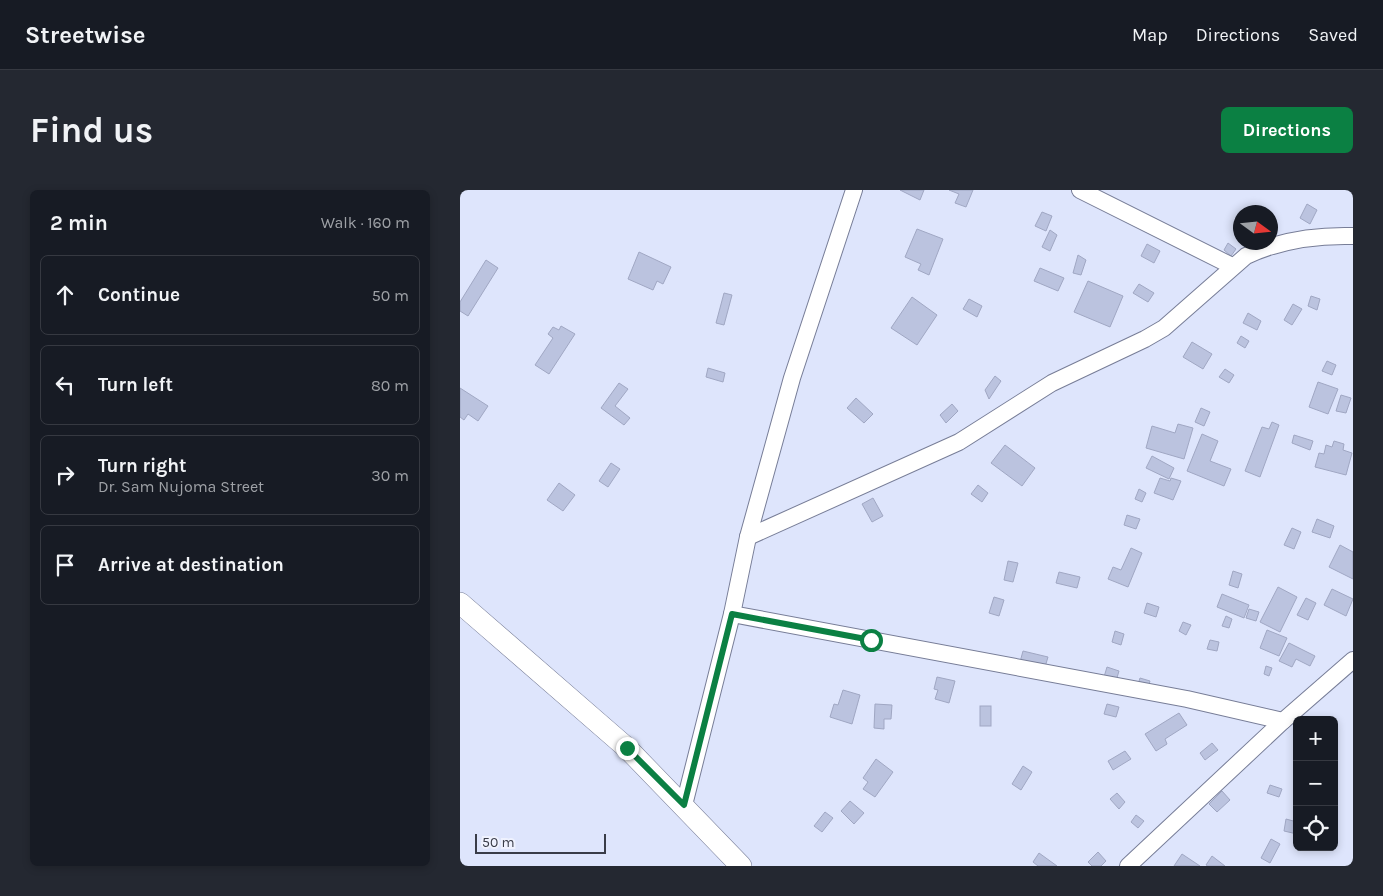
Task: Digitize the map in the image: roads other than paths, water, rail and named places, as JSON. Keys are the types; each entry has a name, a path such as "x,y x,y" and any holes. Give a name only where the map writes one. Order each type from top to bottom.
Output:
{"street":[{"path":"684,805 732,614 748,537 792,378 854,190"},
{"path":"1080,190 1232,266"},
{"path":"748,537 959,442 1052,383 1145,339 1164,328 1232,266 1246,256 1261,249 1324,235 1353,236"},
{"path":"460,603 627,748 742,866"},
{"path":"732,614 1186,699 1283,721"},
{"path":"1128,866 1283,721 1353,660"}]}
